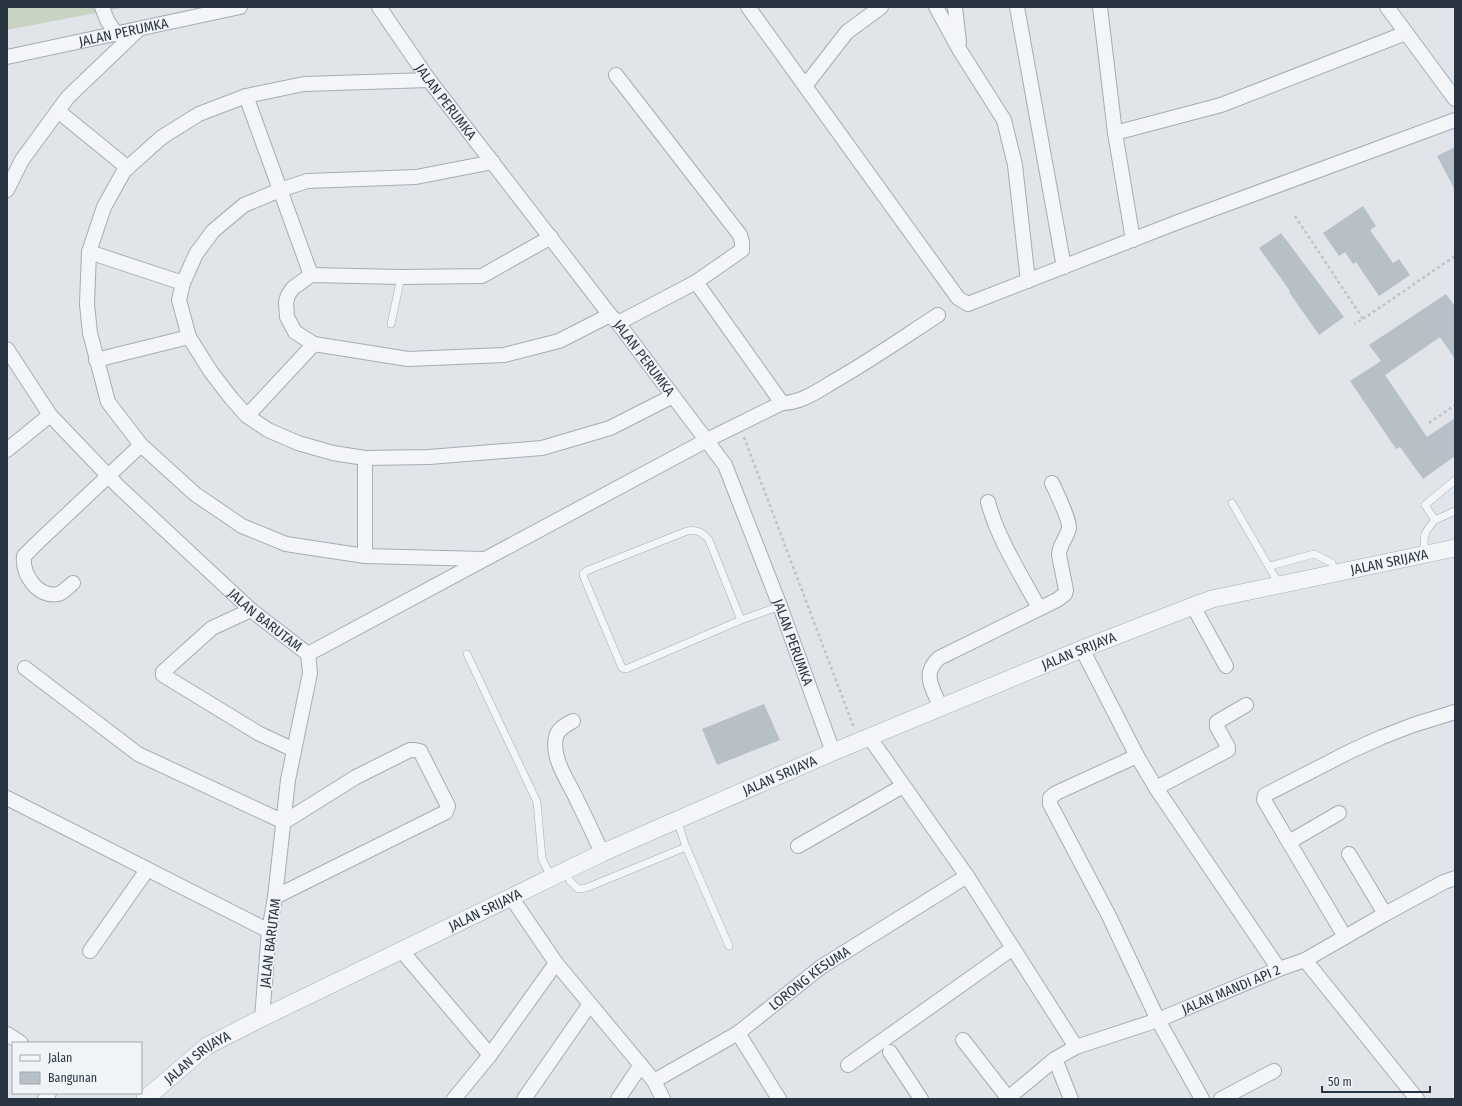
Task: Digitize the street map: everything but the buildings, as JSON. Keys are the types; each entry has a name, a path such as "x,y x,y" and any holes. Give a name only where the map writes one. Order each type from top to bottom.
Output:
{"street":[{"path":"102,7 116,34"},
{"name":"JALAN PERUMKA","path":"7,57 240,7"},
{"name":"JALAN PERUMKA","path":"378,7 429,80 725,465 780,606 833,752"},
{"path":"748,7 958,298 968,304 1028,282 1178,222 1455,120"},
{"path":"805,86 847,32 880,7"},
{"path":"936,7 959,48 1004,120 1015,165 1028,282"},
{"path":"956,7 959,48"},
{"path":"1017,7 1064,267"},
{"path":"1100,7 1115,133 1133,240"},
{"path":"1387,7 1455,99"},
{"path":"7,190 22,160 68,97 138,30"},
{"path":"1115,133 1221,105 1406,33"},
{"path":"551,237 482,276 401,277 311,275 293,288 288,295 286,302 287,317 295,332 314,344 408,359 504,355 559,341 614,319 696,282 742,250 740,235 616,75"},
{"path":"429,80 304,84 246,96 199,114 162,137 124,171 104,207 89,252 87,304 90,333 108,402 141,445 194,494 242,526 286,544 365,556 484,558"},
{"path":"246,96 311,275"},
{"path":"58,111 128,168"},
{"path":"493,162 416,177 306,181 244,205 212,231 196,254 183,283 179,300 189,337 211,372 247,416 268,430 298,443 333,453 365,458 429,457 542,448 610,428 673,396"},
{"path":"89,252 183,283"},
{"path":"696,282 782,403"},
{"path":"308,654 484,558 707,440 782,403 790,403 807,397 852,371 938,315"},
{"path":"96,360 189,337"},
{"path":"247,416 314,344"},
{"name":"JALAN BARUTAM","path":"7,349 50,415 108,476 252,610 308,654 310,673 288,780 275,897 269,931 262,1018"},
{"path":"7,450 50,415"},
{"path":"73,583 60,594 49,594 42,592 32,583 25,571 24,556 141,445"},
{"path":"365,458 365,556"},
{"path":"941,708 930,681 929,672 932,664 939,658 1057,600 1065,594 1066,590 1059,550 1068,531 1069,524 1052,483"},
{"path":"988,502 992,515 1005,543 1039,608"},
{"name":"JALAN SRIJAYA","path":"145,1099 207,1046 262,1018 602,853 833,752 1082,649 1212,599 1455,548"},
{"path":"1193,606 1226,666"},
{"path":"252,610 212,628 163,672 163,675 258,733 294,750"},
{"path":"1082,649 1137,756 1156,788 1279,969"},
{"path":"25,668 138,754 284,822 356,777 410,750 420,751 448,806 446,812 275,897"},
{"path":"1156,788 1228,750 1228,747 1217,727 1217,722 1246,705"},
{"path":"1345,937 1264,800 1265,795 1351,751 1382,737 1413,725 1455,712"},
{"path":"573,721 561,728 556,736 555,743 557,755 562,770 602,853"},
{"path":"865,740 903,786 967,876 1076,1047"},
{"path":"1137,756 1056,793 1050,798 1050,804 1109,916 1158,1020 1202,1099"},
{"path":"798,846 903,786"},
{"path":"7,798 269,931"},
{"path":"1289,842 1339,813"},
{"path":"1349,854 1385,914"},
{"path":"90,951 147,870"},
{"name":"LORONG KESUMA","path":"654,1081 738,1033 821,968 967,876"},
{"name":"JALAN MANDI API 2","path":"1008,1098 1055,1059 1076,1047 1158,1020 1279,969 1305,960 1385,914 1444,882 1455,878"},
{"path":"510,897 556,963 654,1081 663,1099"},
{"path":"848,1065 1013,948"},
{"path":"401,950 490,1055"},
{"path":"1305,960 1417,1099"},
{"path":"454,1099 490,1055 556,963"},
{"path":"524,1099 590,1004"},
{"path":"738,1033 779,1099"},
{"path":"963,1040 1008,1098"},
{"path":"890,1052 920,1099"},
{"path":"1055,1059 1071,1099"},
{"path":"618,1099 641,1065"},
{"path":"1221,1099 1274,1071"}],"lane":[{"path":"391,324 401,277"},
{"path":"1435,520 1425,505 1455,480"},
{"path":"1232,503 1270,566 1279,584"},
{"path":"1426,554 1424,538 1427,528 1435,520 1455,511"},
{"path":"741,620 709,540 699,530 687,531 586,571 583,574 622,668 630,668 741,620 780,606"},
{"path":"1270,566 1314,554 1332,563 1336,573"},
{"path":"467,654 537,802 542,859 558,874 570,881 578,889 586,888 686,847"},
{"path":"677,820 686,847 729,946"}],"path":[{"path":"1294,216 1363,319"},
{"path":"1354,324 1455,256"},
{"path":"1429,423 1455,405"},
{"path":"739,424 865,740"}],"green space":[{"path":"7,7 127,7 7,30"}]}
